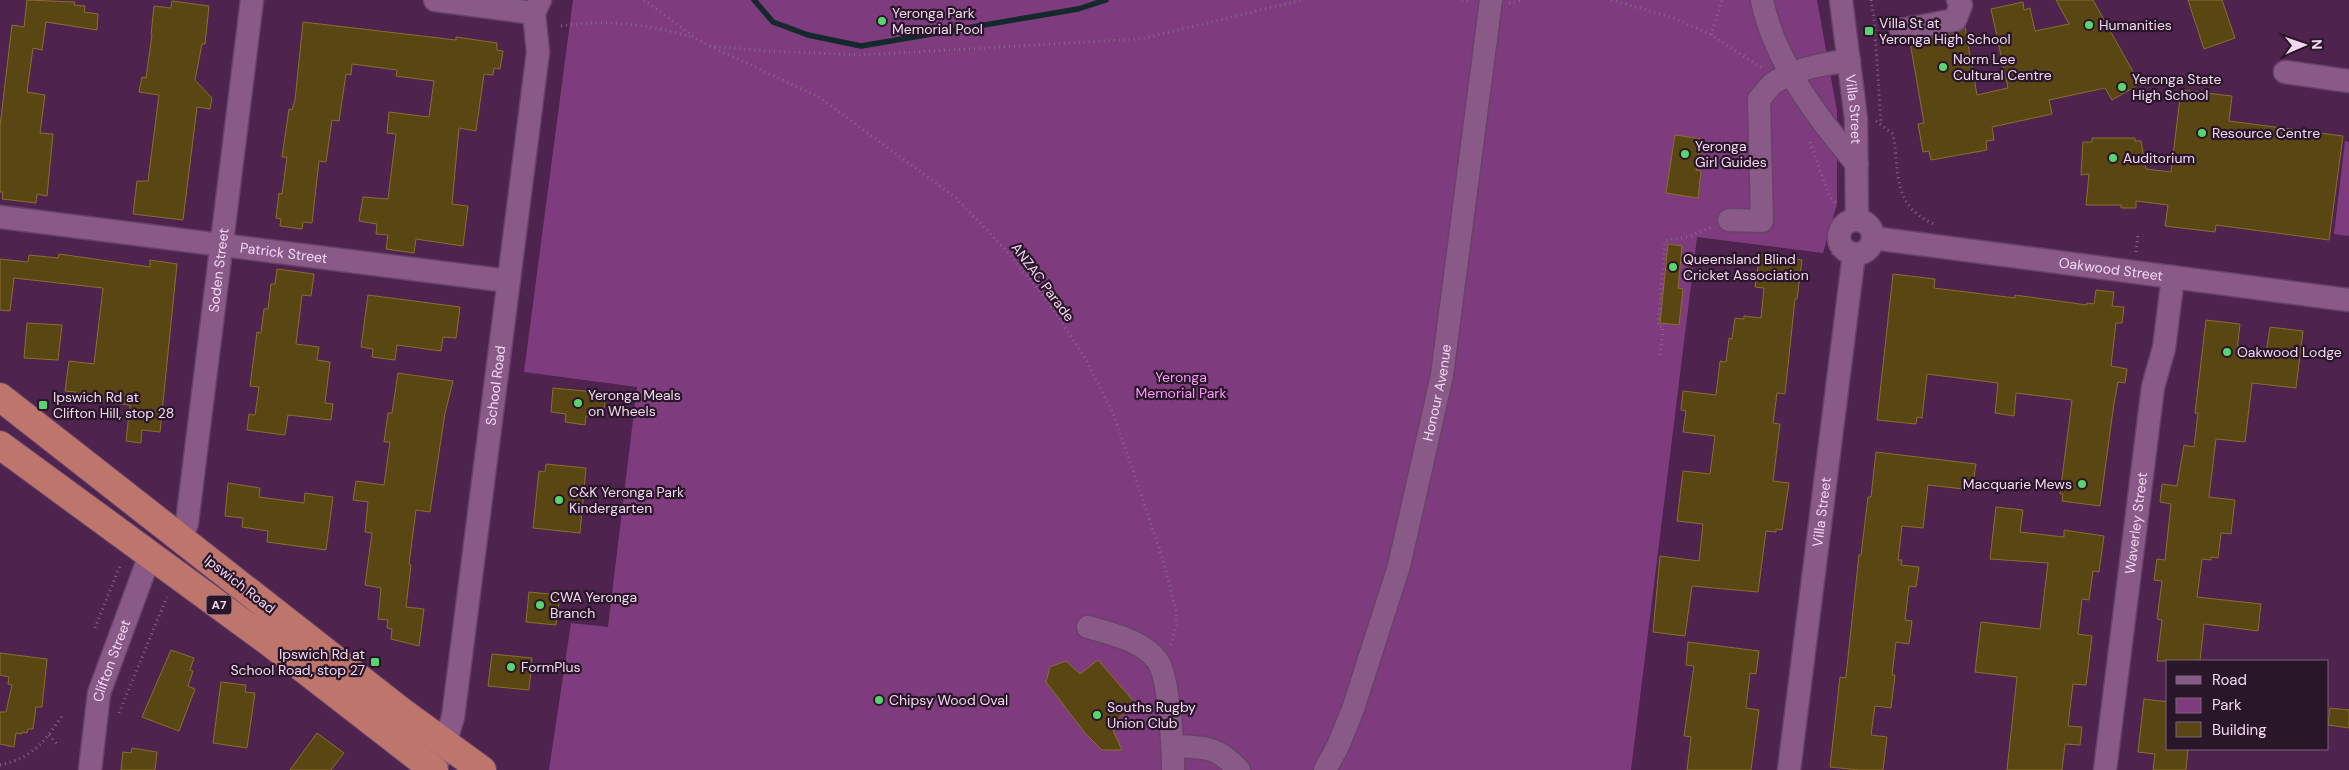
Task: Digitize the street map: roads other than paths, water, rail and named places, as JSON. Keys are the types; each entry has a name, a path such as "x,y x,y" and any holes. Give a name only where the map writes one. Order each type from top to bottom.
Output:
{"highway":[{"name":"Ipswich Road","path":"0,396 482,770"},
{"name":"Ipswich Road","path":"0,445 302,667 436,770"}],"street":[{"name":"Soden Street","path":"181,538 187,524 224,246 252,0"},
{"path":"435,0 537,6"},
{"name":"Honour Avenue","path":"1325,770 1338,746 1353,709 1399,566 1428,442 1442,375 1491,0"},
{"path":"1762,0 1767,23 1792,74 1838,142 1857,164"},
{"name":"Villa Street","path":"1841,0 1856,119 1857,219"},
{"path":"1901,30 1955,20 1960,5 1958,0"},
{"name":"School Road","path":"436,770 455,702 538,52 537,6"},
{"path":"1729,220 1762,221 1760,99 1774,82 1792,74 1808,67 1849,60"},
{"path":"2285,72 2349,80"},
{"name":"Patrick Street","path":"0,217 508,281"},
{"path":"1857,219 1867,223 1873,238 1869,248 1864,252 1845,256 1839,238 1842,226 1851,220 1857,219"},
{"name":"Oakwood Street","path":"1873,238 2349,300"},
{"name":"Villa Street","path":"1789,770 1845,256"},
{"name":"Waverley Street","path":"2105,770 2152,387 2164,348 2173,277"},
{"name":"Clifton Street","path":"90,770 99,693 150,555"},
{"path":"1088,627 1134,642 1158,660 1162,671 1173,746 1173,770"},
{"path":"1173,746 1207,748 1217,751 1239,770"}],"waterway":[{"path":"754,0 773,22 808,35 861,46 1078,9 1106,0"}],"place":[{"name":"Yeronga Park Memorial Pool","path":"882,21"},
{"name":"Humanities","path":"2089,25"},
{"name":"Villa St at Yeronga High School","path":"1869,31"},
{"name":"Norm Lee Cultural Centre","path":"1943,67"},
{"name":"Yeronga State High School","path":"2122,87"},
{"name":"Resource Centre","path":"2202,133"},
{"name":"Yeronga Girl Guides","path":"1685,154"},
{"name":"Auditorium","path":"2113,158"},
{"name":"Queensland Blind Cricket Association","path":"1673,267"},
{"name":"Oakwood Lodge","path":"2227,352"},
{"name":"Yeronga Meals on Wheels","path":"578,403"},
{"name":"Ipswich Rd at Clifton Hill, stop 28","path":"43,405"},
{"name":"Macquarie Mews","path":"2082,484"},
{"name":"C&K Yeronga Park Kindergarten","path":"559,500"},
{"name":"CWA Yeronga Branch","path":"540,605"},
{"name":"Ipswich Rd at School Road, stop 27","path":"375,662"},
{"name":"FormPlus","path":"511,667"},
{"name":"Chipsy Wood Oval","path":"879,700"},
{"name":"Souths Rugby Union Club","path":"1097,715"}],"park label":[{"name":"Yeronga Memorial Park","path":"1181,386"}]}
